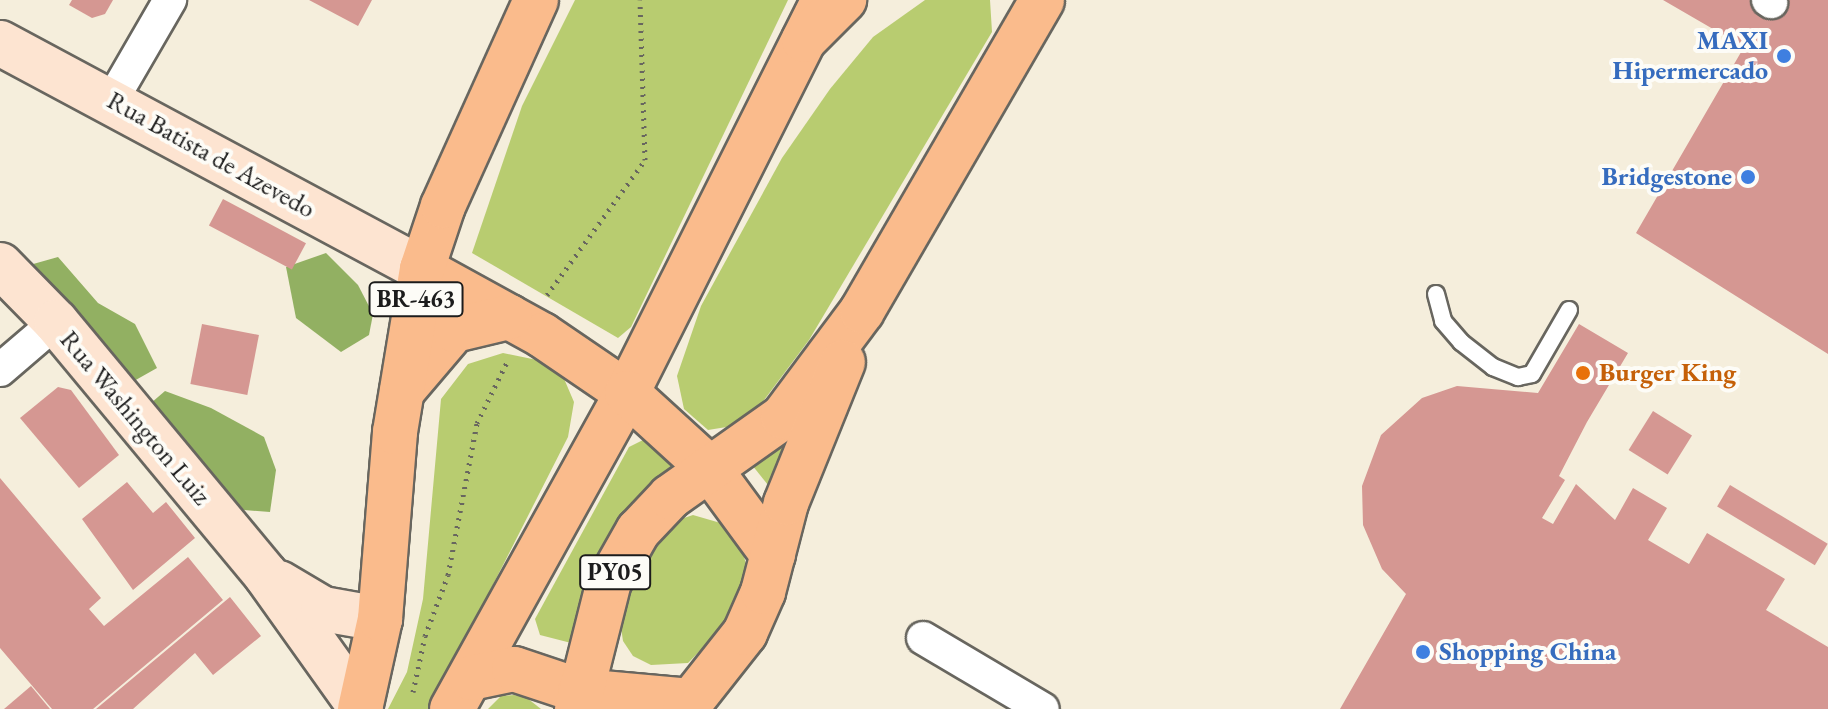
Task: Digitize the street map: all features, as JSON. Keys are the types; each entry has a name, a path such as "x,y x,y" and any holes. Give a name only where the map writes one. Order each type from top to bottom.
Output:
{"main road":[{"name":"BR-463","path":"360,708 380,619 401,393 422,269 443,206 536,0"},
{"path":"445,695 627,393 824,0"},
{"path":"804,40 844,0"},
{"path":"709,468 783,417 862,311 1042,0"},
{"path":"422,269 509,317 627,393 709,468 773,555"},
{"path":"445,695 493,669 514,669 579,700 688,705 745,633 773,555 786,503 862,311"},
{"path":"401,393 454,330 509,317"},
{"name":"PY05","path":"579,700 609,582 638,531 670,497 709,468"}],"street":[{"path":"112,100 170,0"},
{"name":"Rua Batista de Azevedo","path":"0,43 112,100 422,269"},
{"name":"Rua Washington Luiz","path":"0,265 56,322 266,575 360,708"},
{"path":"0,370 56,322"},
{"name":"Rua Washington Luiz","path":"266,575 323,609 380,619"},
{"path":"923,638 1043,709"}],"lane":[{"path":"1436,294 1443,321 1461,342 1493,367 1518,377 1532,374 1569,310"}],"path":[{"path":"425,636 445,695"}],"green space":[{"path":"575,0 788,0 631,327 618,338 472,253 522,106"},
{"path":"925,0 990,0 992,32 809,340 755,412 739,425 708,430 684,409 677,376 701,306 782,158 830,89 873,37"},
{"path":"326,253 358,285 373,314 369,335 341,352 296,318 286,267"},
{"path":"58,257 98,303 135,324 157,368 118,390 19,268"},
{"path":"503,353 542,361 562,374 574,402 568,437 430,709 388,709 407,672 423,599 441,399 468,364"},
{"path":"165,391 211,408 264,437 276,470 270,512 244,510 137,415"},
{"path":"807,411 772,490 752,465"},
{"path":"647,438 672,460 671,470 575,644 540,635 535,619 629,447"},
{"path":"693,515 724,524 739,538 746,564 742,589 726,624 688,663 651,665 633,656 623,641 620,621 636,566 675,521"},
{"path":"501,696 527,698 541,709 488,709"}],"building":[{"path":"72,0 113,0 105,14 92,18 69,5"},
{"path":"309,0 372,0 358,26"},
{"name":"Bridgestone","path":"1663,0 1828,0 1828,354 1636,233 1744,47"},
{"path":"223,199 306,243 292,270 209,225"},
{"path":"202,324 259,335 247,395 190,384"},
{"path":"1579,324 1628,353 1587,422 1559,476 1565,480 1542,518 1553,524 1576,484 1615,520 1633,488 1667,508 1648,540 1689,564 1707,533 1785,579 1766,610 1828,647 1828,709 1340,709 1406,594 1382,569 1363,525 1362,486 1381,435 1422,398 1457,386 1538,393"},
{"path":"58,387 71,390 119,455 79,488 20,418"},
{"path":"1653,411 1692,435 1668,474 1629,450"},
{"path":"0,478 101,598 89,609 104,626 188,557 223,600 93,709 52,709 0,648"},
{"path":"127,482 153,513 166,502 195,538 133,590 82,519"},
{"path":"1730,485 1828,544 1815,565 1717,506"},
{"path":"230,597 261,636 213,675 195,653 133,709 96,709"},
{"path":"31,686 50,709 4,709"}],"place":[{"name":"MAXI Hipermercado","path":"1784,56"},
{"name":"Bridgestone","path":"1748,177"},
{"name":"Burger King","path":"1583,373"},
{"name":"Shopping China","path":"1423,652"}]}
